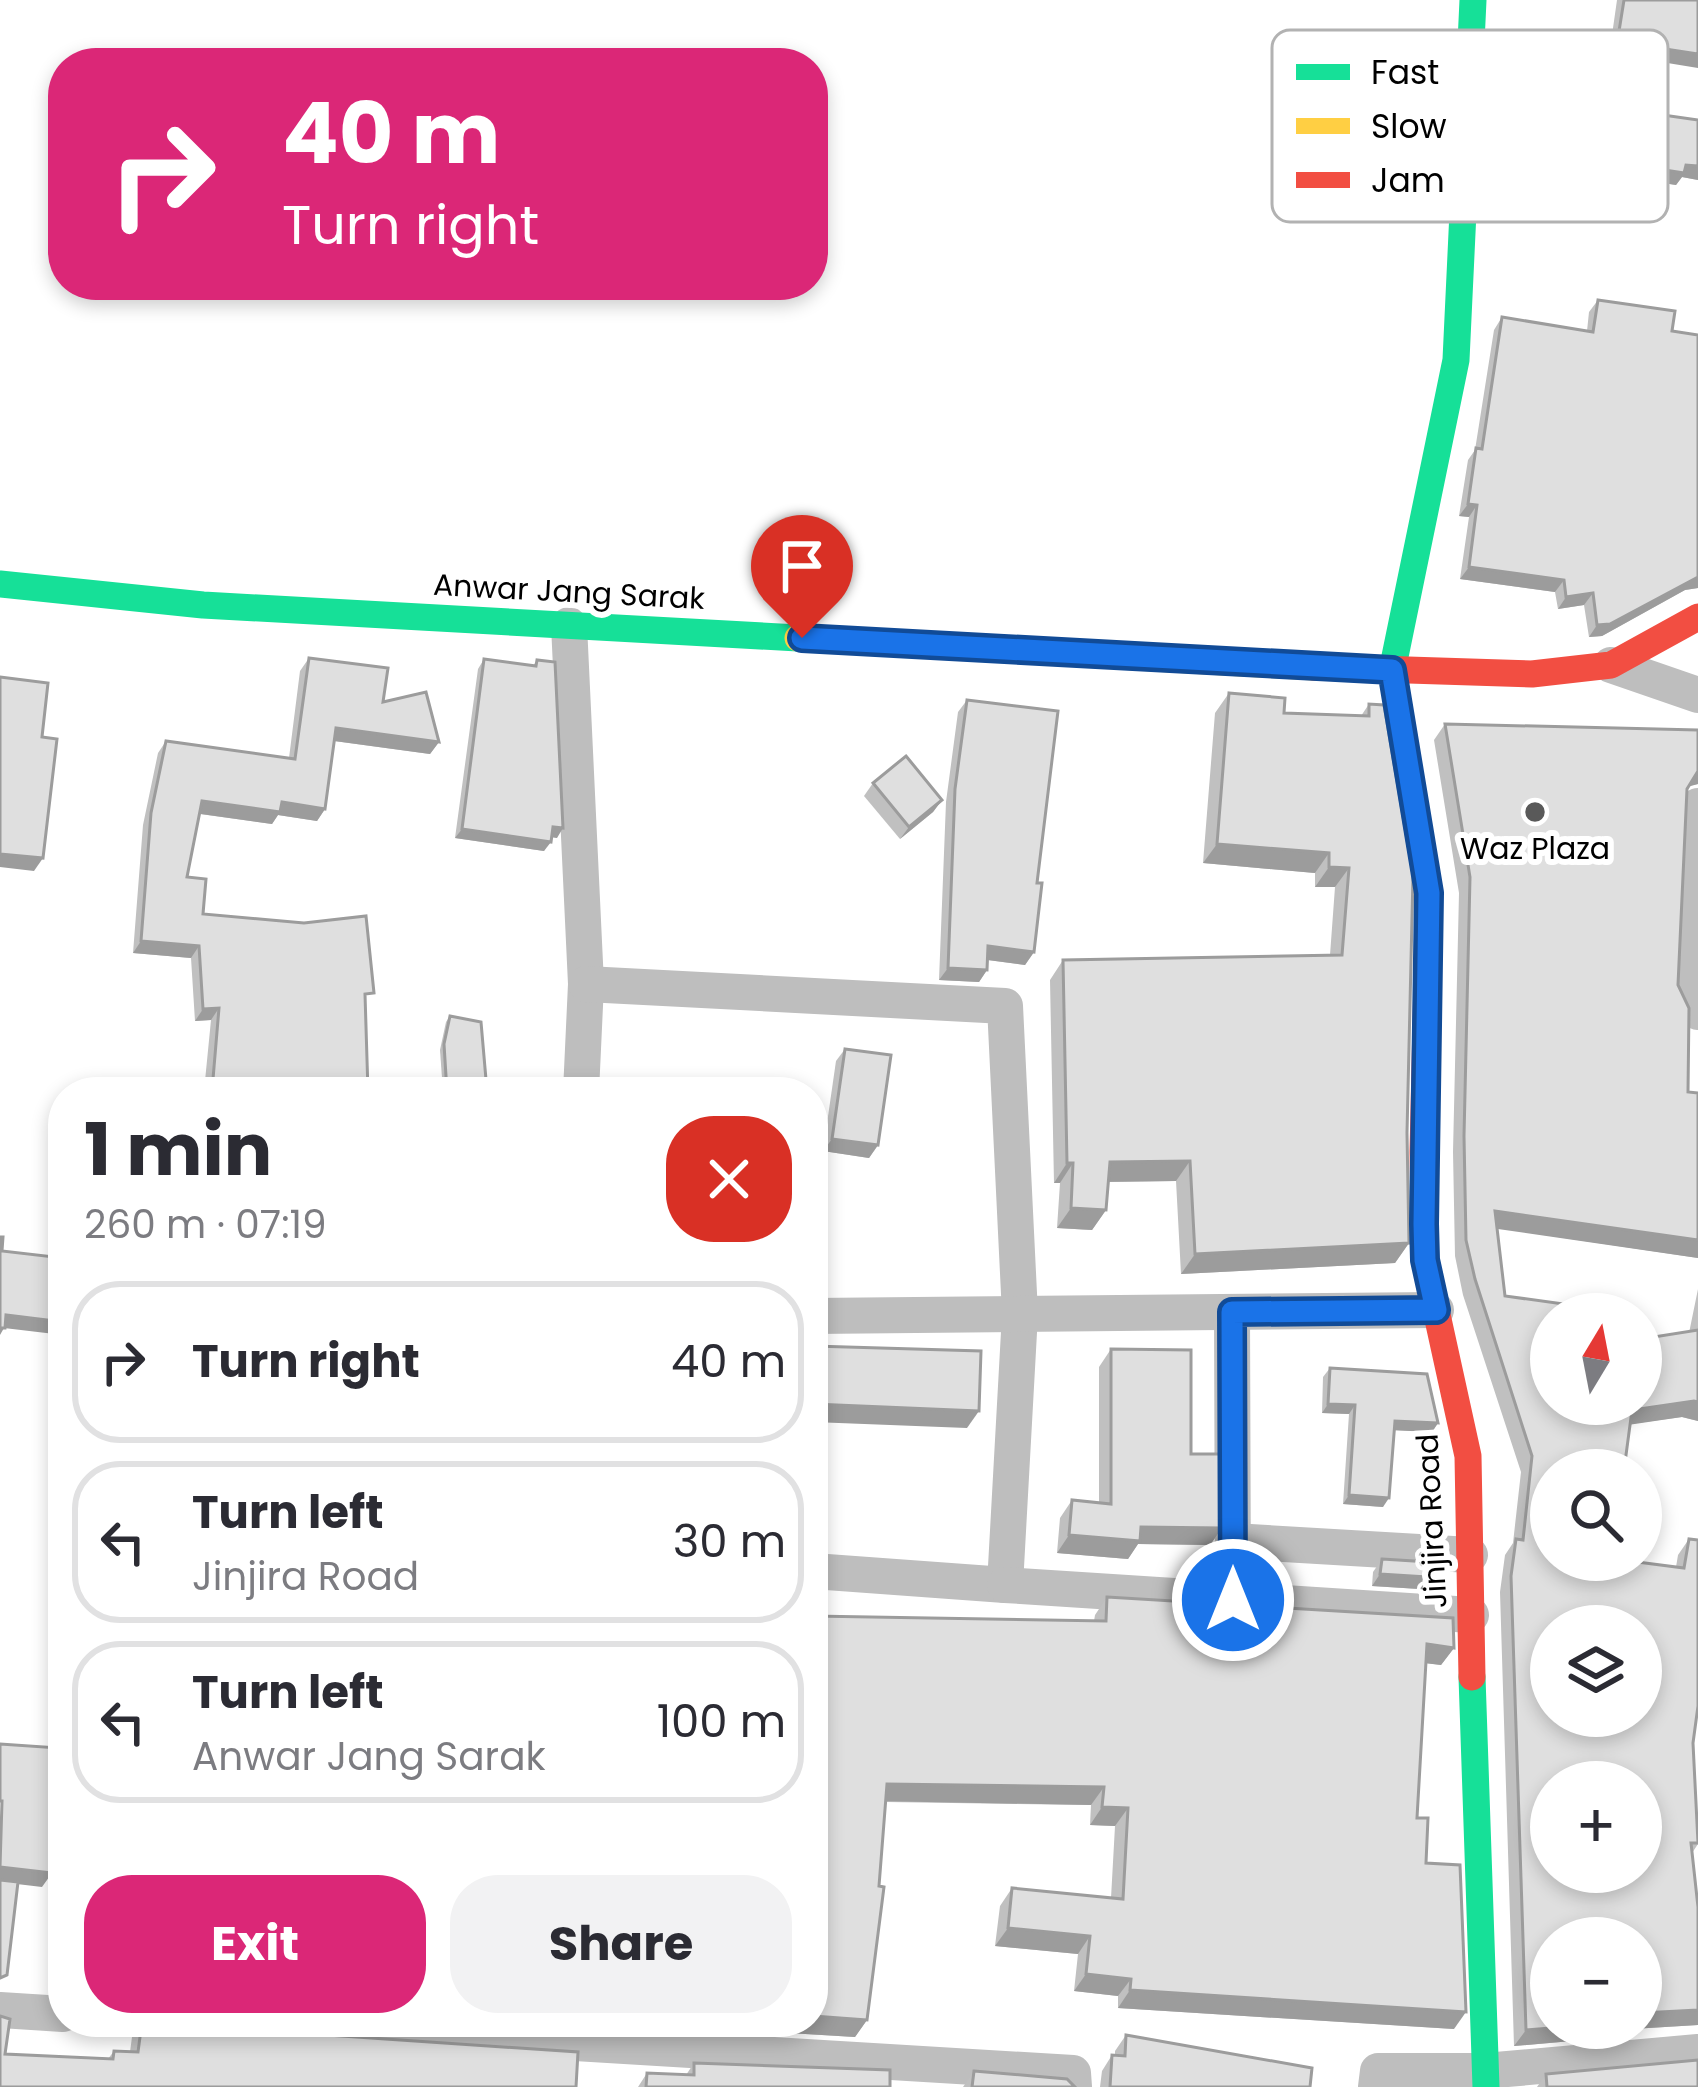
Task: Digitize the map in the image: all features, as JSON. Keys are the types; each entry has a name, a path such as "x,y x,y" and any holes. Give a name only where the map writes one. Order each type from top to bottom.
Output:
{"street":[{"path":"1472,30 1473,0"},
{"path":"1392,670 1456,360 1463,222"},
{"name":"Anwar Jang Sarak","path":"0,584 203,605 1532,674 1611,665 1698,617"},
{"path":"569,625 586,984 582,1077"},
{"path":"1611,665 1698,695"},
{"name":"Jinjira Road","path":"1392,670 1429,893 1425,1260 1468,1456 1486,2079"},
{"path":"1698,806 1689,1002 1698,1012"},
{"path":"586,984 1005,1006 1020,1314 1005,1585"},
{"path":"828,1316 1436,1310"},
{"path":"1232,1312 1233,1600"},
{"path":"1233,1541 1470,1555"},
{"path":"828,1572 1471,1616"},
{"path":"0,2010 48,2013"},
{"path":"501,2037 1073,2074 1074,2087"},
{"path":"1376,2087 1378,2071 1486,2079 1698,2052"}],"building":[{"path":"1624,0 1698,0 1698,54 1668,49 1668,30 1619,30"},
{"path":"1668,116 1698,120 1698,166 1686,165 1684,173 1668,171"},
{"path":"1598,300 1675,311 1672,331 1698,335 1698,577 1610,624 1597,625 1593,593 1566,597 1564,580 1469,567 1477,505 1468,504 1476,448 1482,449 1502,317 1593,332"},
{"path":"309,658 388,668 383,702 426,692 439,742 336,728 325,809 282,802 280,812 202,801 187,877 206,879 203,914 304,923 366,916 374,993 365,994 368,1077 213,1077 219,1008 203,1009 199,946 141,941 151,813 166,741 295,759"},
{"path":"484,659 536,666 537,660 555,662 563,828 553,827 551,842 462,829"},
{"path":"0,677 48,683 42,737 57,739 43,858 0,854"},
{"path":"1229,693 1285,698 1284,713 1369,716 1369,704 1384,705 1413,875 1409,1243 1195,1254 1190,1161 1110,1162 1106,1210 1071,1208 1063,960 1342,955 1349,868 1329,867 1329,853 1217,844"},
{"path":"967,700 1058,711 1037,883 1042,883 1034,952 988,946 987,970 948,968 955,789"},
{"path":"1445,724 1698,730 1698,771 1687,789 1678,985 1689,1008 1688,1092 1698,1093 1698,1240 1495,1211 1505,1296 1530,1299 1530,1425 1630,1425 1627,1449 1530,1450 1466,1240 1470,877"},
{"path":"906,756 942,800 909,827 873,783"},
{"path":"450,1016 481,1022 486,1077 446,1077 444,1044"},
{"path":"845,1049 891,1055 878,1145 832,1139"},
{"path":"0,1237 3,1237 2,1251 48,1256 48,1320 6,1315 5,1328 0,1328"},
{"path":"1698,1330 1698,1402 1662,1406 1662,1336"},
{"path":"828,1346 981,1351 979,1411 828,1405"},
{"path":"1111,1349 1191,1350 1191,1454 1222,1454 1222,1528 1141,1527 1140,1541 1069,1535 1072,1500 1111,1504"},
{"path":"1330,1368 1427,1374 1438,1423 1395,1421 1389,1498 1349,1495 1355,1405 1328,1404"},
{"path":"1530,1475 1530,1581 1662,1581 1662,1565 1684,1568 1689,1539 1698,1540 1698,1706 1693,1743 1698,1843 1691,1843 1698,1907 1698,2010 1662,2012 1662,1917 1530,1917 1530,2030 1526,2030 1511,1576 1516,1539 1523,1540"},
{"path":"1382,1559 1445,1563 1443,1578 1380,1574"},
{"path":"1107,1597 1453,1618 1454,1648 1427,1644 1417,1818 1428,1818 1426,1863 1460,1865 1466,2012 1130,1990 1131,1979 1086,1974 1090,1936 1008,1928 1012,1888 1123,1899 1128,1808 1102,1807 1104,1787 887,1784 879,1886 884,1887 867,2020 828,2017 828,1616 1106,1621"},
{"path":"0,1744 48,1747 48,1873 0,1867"},
{"path":"0,1880 18,1882 7,1975 0,1978"},
{"path":"0,2016 10,2019 5,2054 113,2059 114,2051 138,2052 140,2037 357,2037 578,2052 576,2087 0,2087"},
{"path":"1126,2035 1312,2068 1310,2087 1110,2087 1112,2055 1125,2056"},
{"path":"1698,2060 1698,2087 1547,2087 1546,2074"},
{"path":"694,2063 890,2070 890,2087 646,2087 647,2073 694,2075"},
{"path":"974,2071 1067,2079 1075,2087 972,2087"}],"traffic: fast":[{"path":"1472,30 1473,0"},
{"path":"1395,688 1392,671 1456,360 1463,222"},
{"path":"0,584 203,605 798,638"},
{"path":"1472,1677 1486,2087"}],"traffic: slow":[{"path":"798,638 1314,667"}],"traffic: jam":[{"path":"1314,667 1532,674 1611,665 1698,617"},
{"path":"1395,688 1429,893 1425,1260 1468,1456 1472,1677"}],"place":[{"name":"Waz Plaza","path":"1535,812"}],"route":[{"path":"802,638 1392,670 1429,893 1424,1224 1425,1260 1436,1310 1232,1312 1233,1600"}]}
